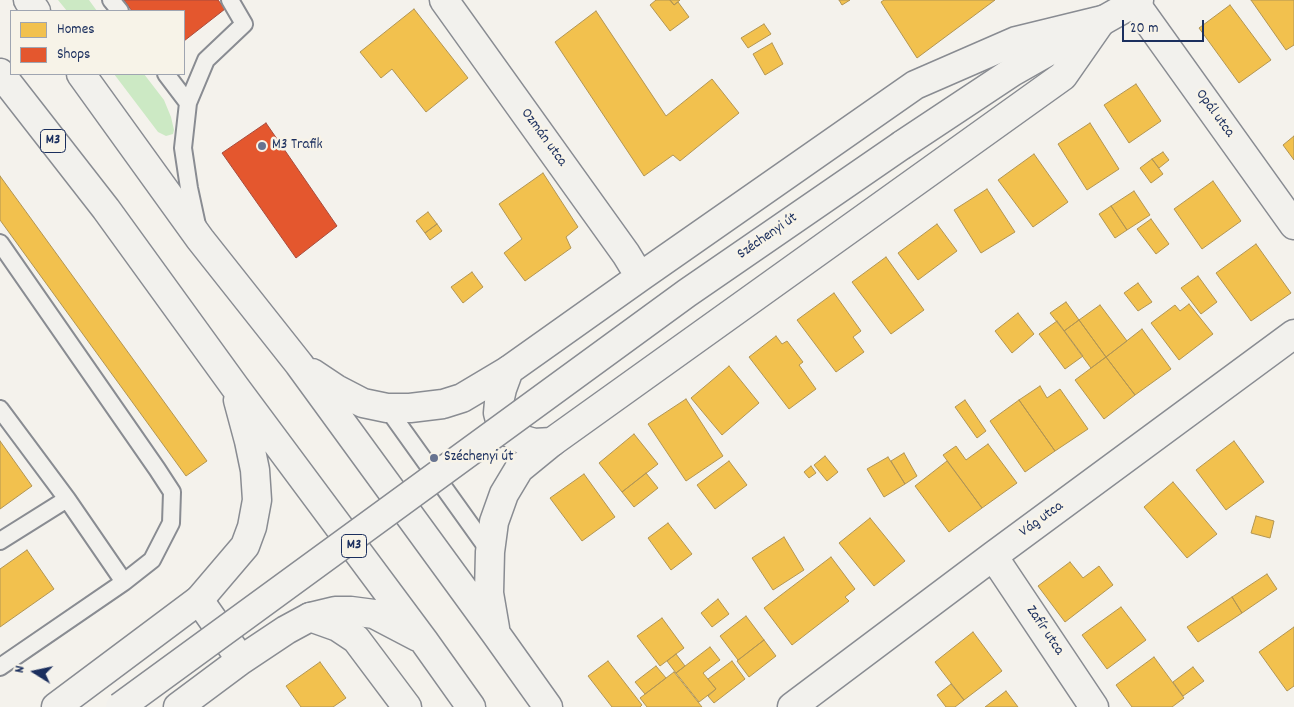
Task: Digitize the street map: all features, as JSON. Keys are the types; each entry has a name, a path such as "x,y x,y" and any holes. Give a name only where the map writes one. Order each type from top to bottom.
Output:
{"street":[{"name":"Ozmán utca","path":"448,1 626,254 640,277"},
{"name":"Széchenyi út","path":"120,707 687,293 1012,72 1137,2"},
{"name":"Opál utca","path":"1137,2 1294,225"},
{"path":"299,364 336,389 363,403 387,408 410,408 443,404 462,398 509,370 915,85 1016,40 1102,20"},
{"path":"496,634 489,593 490,552 494,522 504,494 519,470 552,442 1063,76 1102,20"},
{"name":"M3","path":"0,73 106,210 471,707"},
{"path":"82,75 200,239 299,364 548,707"},
{"name":"Vág utca","path":"792,707 1294,334"},
{"path":"509,370 499,402 498,413 501,424 510,433 521,439 534,443 552,442"},
{"path":"56,707 198,600 245,546 252,527 257,500 256,470 235,386"},
{"name":"Zafír utca","path":"993,556 1094,707"},
{"path":"198,600 241,660"},
{"path":"178,707 241,660 286,630 310,617 335,611 374,614 424,641"},
{"path":"310,617 338,628 356,638 407,707"}],"lane":[{"path":"111,0 119,10"},
{"path":"200,239 183,148 188,103 206,60 244,24 230,0"},
{"path":"167,75 188,103"},
{"path":"0,243 172,492 171,523 152,560 124,582 0,667"},
{"path":"387,408 490,552"},
{"path":"0,409 67,499 124,582"},
{"path":"0,541 67,499"}],"green space":[{"path":"58,0 89,0 96,10 66,10"},
{"path":"115,75 145,75 164,100 174,130 173,134 166,136 158,132"}],"building: Homes":[{"path":"656,0 670,0 674,5 678,2 689,17 670,31 650,5"},
{"path":"670,0 680,0 674,5"},
{"path":"839,0 850,0 842,5"},
{"path":"884,0 995,0 917,58 881,2"},
{"path":"1251,0 1294,0 1294,45 1286,50"},
{"path":"1230,5 1271,60 1239,83 1199,28"},
{"path":"414,9 468,78 426,112 392,69 381,78 360,52"},
{"path":"596,11 666,116 712,79 739,113 680,161 673,155 644,176 555,42"},
{"path":"764,24 771,34 748,48 741,38"},
{"path":"772,43 783,64 765,75 753,54"},
{"path":"1136,84 1161,121 1129,143 1104,105"},
{"path":"1090,123 1119,169 1087,190 1058,144"},
{"path":"1294,136 1294,160 1283,145"},
{"path":"1163,152 1169,160 1159,168 1152,159"},
{"path":"1034,154 1068,202 1033,227 998,180"},
{"path":"1152,159 1163,174 1151,183 1140,168"},
{"path":"543,173 578,227 566,237 571,248 525,281 504,253 522,239 499,204"},
{"path":"0,176 207,461 186,476 0,220"},
{"path":"1213,181 1241,221 1202,249 1174,209"},
{"path":"987,189 1015,232 981,253 954,210"},
{"path":"1134,191 1150,215 1127,230 1111,206"},
{"path":"1111,206 1127,230 1115,238 1099,214"},
{"path":"428,212 437,224 425,233 416,221"},
{"path":"1151,219 1169,244 1156,254 1137,229"},
{"path":"437,224 442,231 430,240 425,233"},
{"path":"937,224 957,251 918,280 898,253"},
{"path":"1256,244 1291,293 1251,321 1216,273"},
{"path":"886,257 924,310 891,334 852,282"},
{"path":"472,272 483,287 463,303 451,287"},
{"path":"1198,276 1217,302 1201,314 1181,288"},
{"path":"1138,283 1152,302 1138,311 1124,293"},
{"path":"834,293 861,331 853,337 864,352 836,372 797,320"},
{"path":"1066,302 1079,320 1064,331 1050,313"},
{"path":"1189,304 1213,334 1179,360 1151,323 1175,305 1180,311"},
{"path":"1100,305 1127,341 1106,357 1079,320"},
{"path":"1018,313 1034,334 1012,353 995,331"},
{"path":"1079,320 1106,357 1091,368 1064,331"},
{"path":"1057,321 1083,356 1065,369 1039,334"},
{"path":"1142,329 1171,369 1135,395 1106,357"},
{"path":"776,336 782,344 787,341 803,362 799,365 816,389 789,409 749,357"},
{"path":"1106,357 1135,395 1104,419 1075,380"},
{"path":"729,366 759,403 722,435 691,398"},
{"path":"1040,386 1047,398 1060,389 1088,429 1055,451 1019,400"},
{"path":"686,399 723,456 686,481 648,424"},
{"path":"965,400 986,431 977,438 955,407"},
{"path":"1019,400 1055,451 1025,472 990,421"},
{"path":"634,434 658,464 622,492 599,463"},
{"path":"0,441 32,486 0,509"},
{"path":"1234,441 1264,482 1226,510 1196,470"},
{"path":"988,444 1017,483 982,508 943,455 956,446 966,460"},
{"path":"904,453 917,476 905,484 891,461"},
{"path":"825,456 838,472 827,481 814,465"},
{"path":"888,457 905,484 884,497 867,469"},
{"path":"729,461 747,485 715,509 697,485"},
{"path":"947,461 982,508 949,532 915,486"},
{"path":"811,466 816,473 809,478 804,472"},
{"path":"646,473 658,488 634,507 622,492"},
{"path":"584,474 615,517 582,541 550,498"},
{"path":"1173,482 1217,534 1187,558 1144,507"},
{"path":"1256,516 1274,521 1270,538 1251,533"},
{"path":"870,518 905,561 874,586 839,543"},
{"path":"668,523 692,554 671,570 648,538"},
{"path":"784,537 804,570 773,590 752,558"},
{"path":"27,550 54,589 0,627 0,569"},
{"path":"831,557 855,589 845,597 849,601 792,645 764,608"},
{"path":"1070,562 1083,578 1099,566 1113,585 1065,622 1038,586"},
{"path":"1267,574 1277,589 1242,613 1232,597"},
{"path":"1232,597 1242,613 1198,642 1187,627"},
{"path":"718,599 729,614 712,627 701,613"},
{"path":"1121,607 1146,640 1107,669 1082,635"},
{"path":"746,616 764,640 738,660 720,636"},
{"path":"662,618 684,648 660,666 637,636"},
{"path":"1294,627 1294,686 1287,691 1259,652"},
{"path":"973,632 1002,671 964,700 935,662"},
{"path":"764,640 776,656 749,677 737,661"},
{"path":"710,647 720,660 703,673 716,689 699,702 676,673"},
{"path":"676,654 685,666 676,673 667,661"},
{"path":"1154,657 1184,698 1172,707 1132,707 1116,685"},
{"path":"608,661 642,705 640,707 612,707 588,676"},
{"path":"732,661 745,679 714,703 708,696 716,689 708,679"},
{"path":"320,662 346,698 333,707 301,707 286,686"},
{"path":"656,666 666,678 645,694 635,682"},
{"path":"1193,667 1204,681 1183,696 1173,682"},
{"path":"674,672 702,707 647,707 640,698"},
{"path":"951,684 964,700 955,707 946,707 937,695"},
{"path":"1006,691 1018,707 985,707"}],"building: Shops":[{"path":"124,0 218,0 225,9 185,40 185,10 131,10"},
{"path":"266,123 337,226 296,258 222,153"}],"place":[{"name":"M3 Trafik","path":"262,146"},
{"name":"Széchenyi út","path":"434,458"}]}
